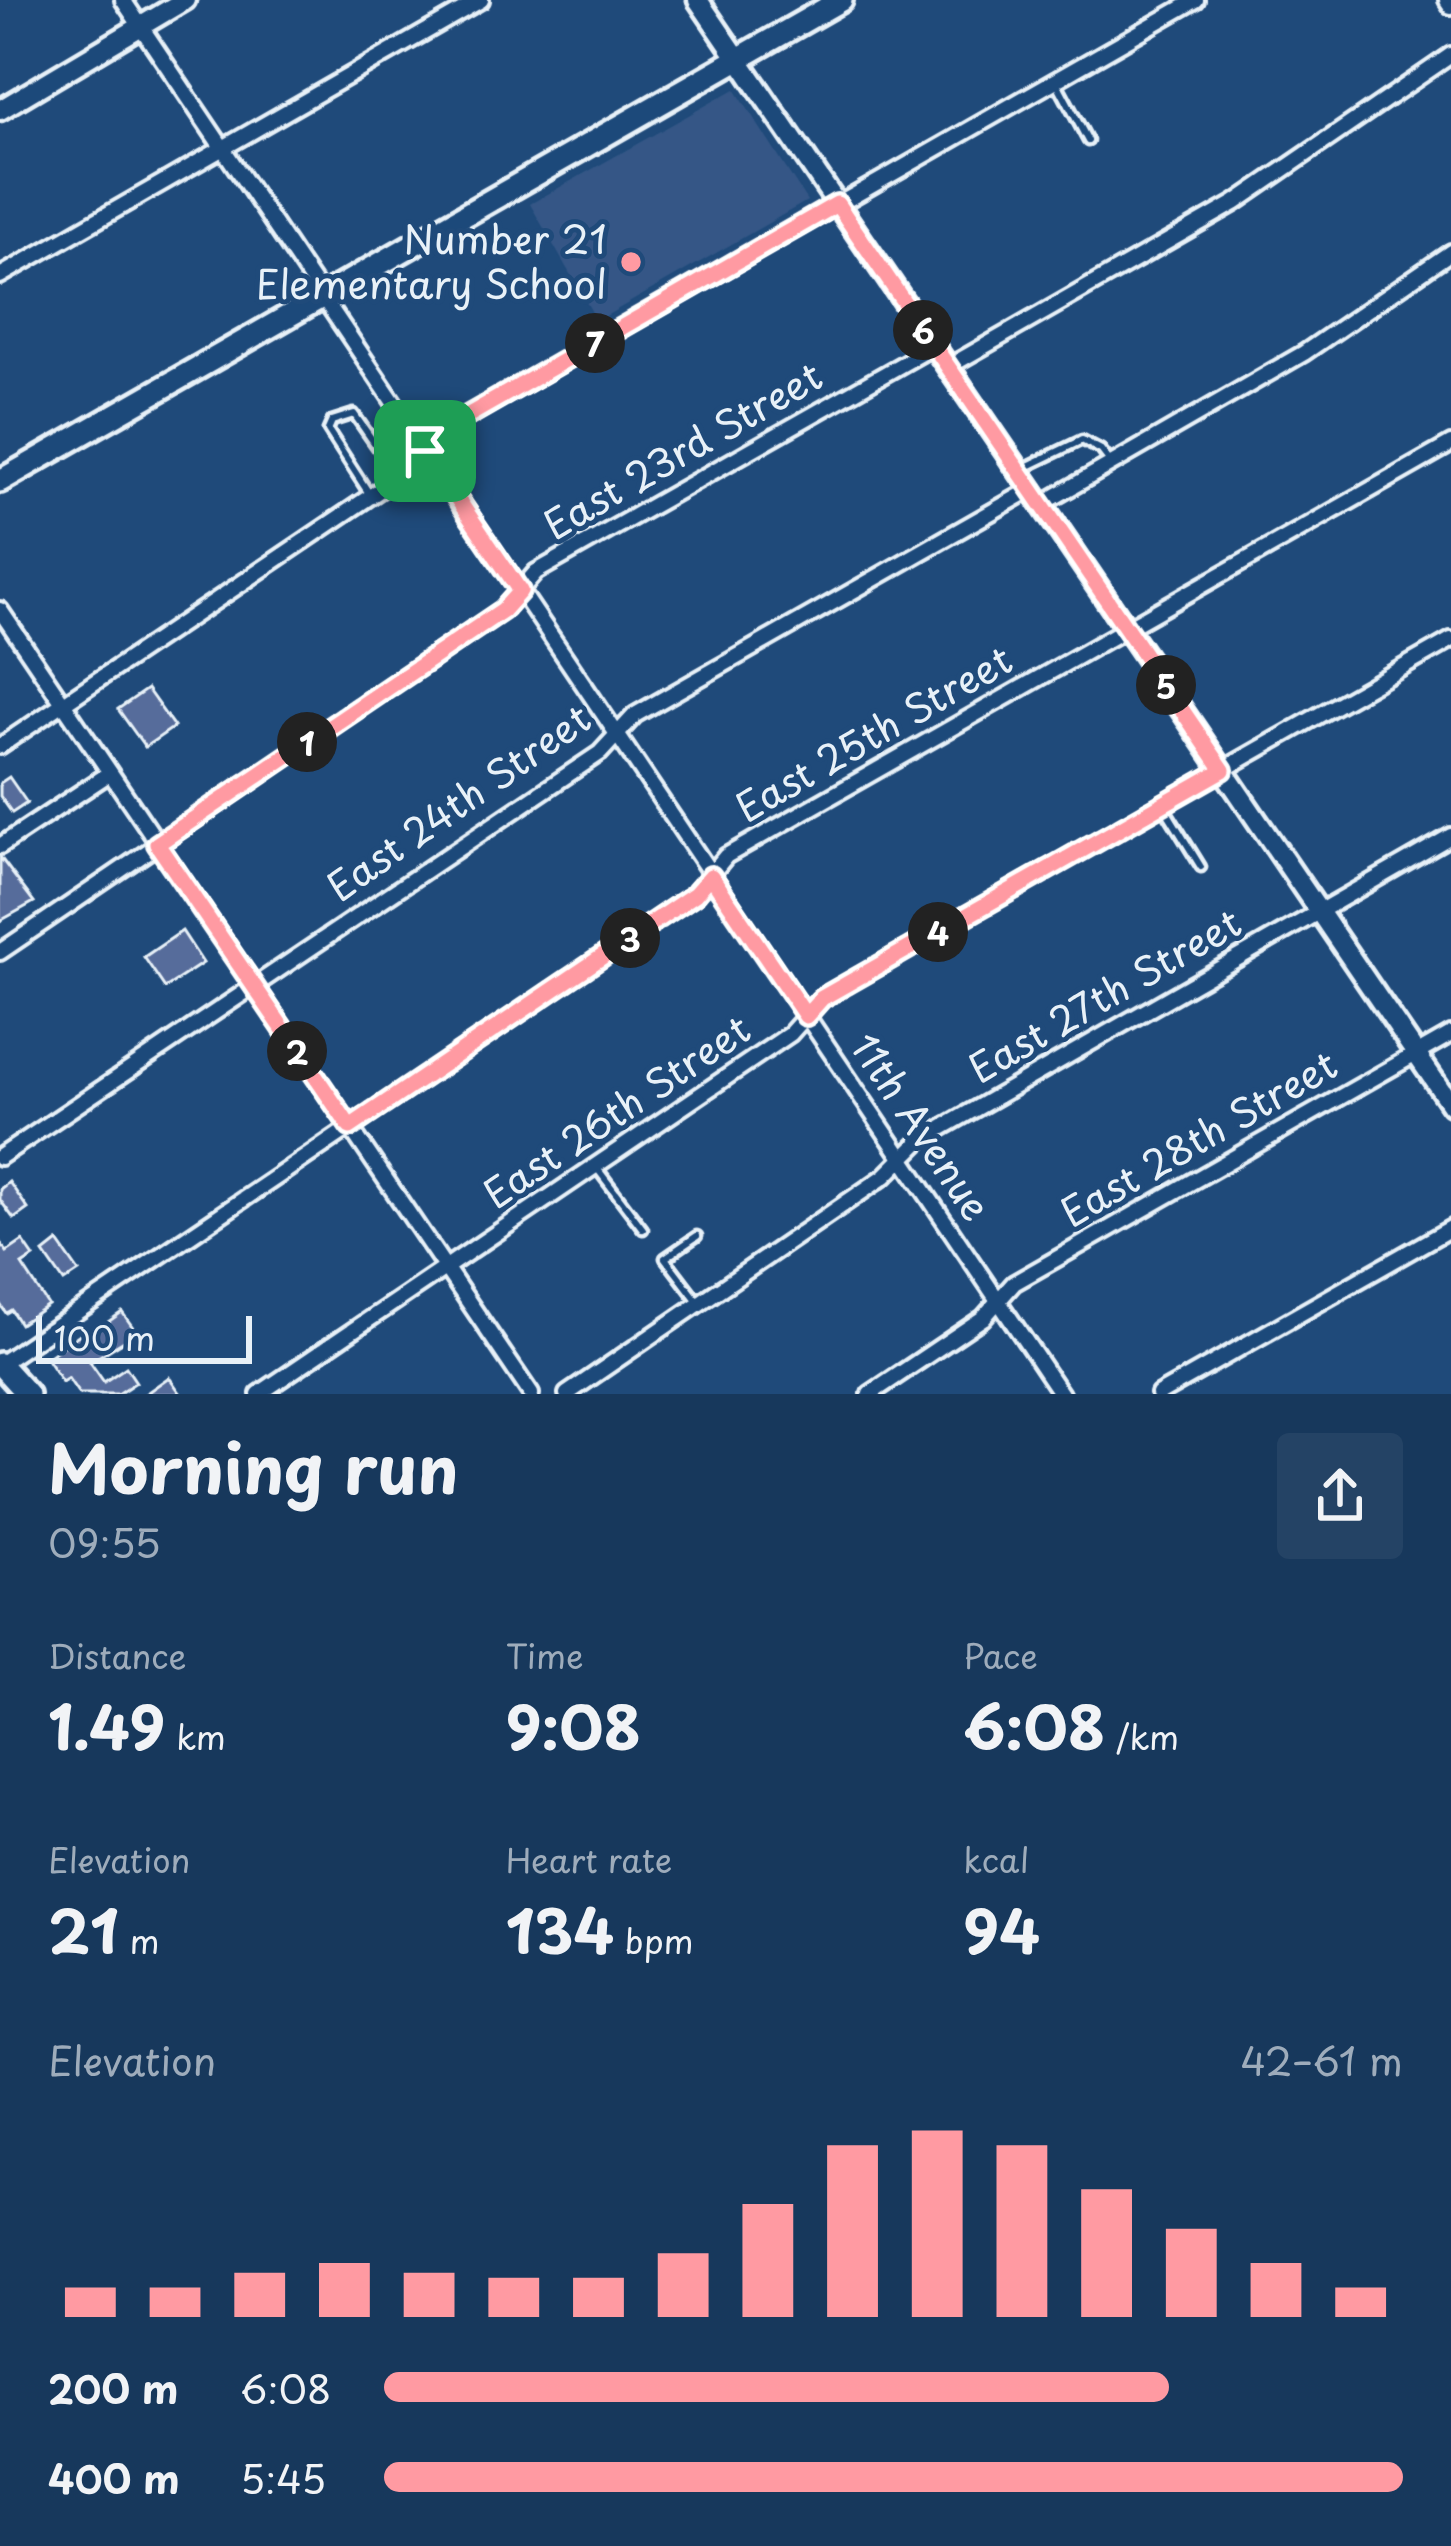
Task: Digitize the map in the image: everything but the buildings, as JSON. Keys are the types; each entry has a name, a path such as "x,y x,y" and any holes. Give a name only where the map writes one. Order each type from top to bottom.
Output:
{"main road":[{"path":"0,110 185,0"},
{"path":"698,0 1451,1105"},
{"path":"0,481 841,0"},
{"path":"0,1364 27,1394"}],"street":[{"name":"11th Avenue","path":"122,0 1061,1394"},
{"path":"0,275 481,0"},
{"path":"0,746 398,477 441,431 1196,0"},
{"path":"948,367 1235,203 1451,55"},
{"name":"East 24th Street","path":"0,1157 600,753 635,715 736,654 1037,496 1111,463 1304,353 1451,252"},
{"name":"East 23rd Street","path":"0,952 503,610 536,572 934,346"},
{"name":"East 25th Street","path":"0,1364 695,894 727,856 1451,444"},
{"path":"0,610 531,1394"},
{"name":"East 26th Street","path":"259,1394 790,1034 822,998 1451,640"},
{"path":"0,846 110,773"},
{"name":"East 27th Street","path":"567,1394 885,1175 921,1140 1451,836"},
{"name":"East 28th Street","path":"870,1394 983,1318 1014,1283 1451,1034"},
{"path":"1159,1394 1451,1228"}],"lane":[{"path":"1055,80 1088,141"},
{"path":"371,496 328,430 332,422 354,414 398,477"},
{"path":"1019,470 1082,440 1101,450 1111,463"},
{"path":"1162,804 1201,867"},
{"path":"596,1166 643,1229"},
{"path":"697,1236 665,1258 699,1303"}],"shaded area":[{"name":"Number 21 Elementary School","path":"735,89 807,201 597,321 530,204"}],"place":[{"name":"Number 21 Elementary School","path":"631,262"}],"route":[{"path":"837,204 1223,770 822,998 806,1016 711,876 695,894 350,1127 157,844 503,610 520,591 425,451 441,431 837,204"}]}
